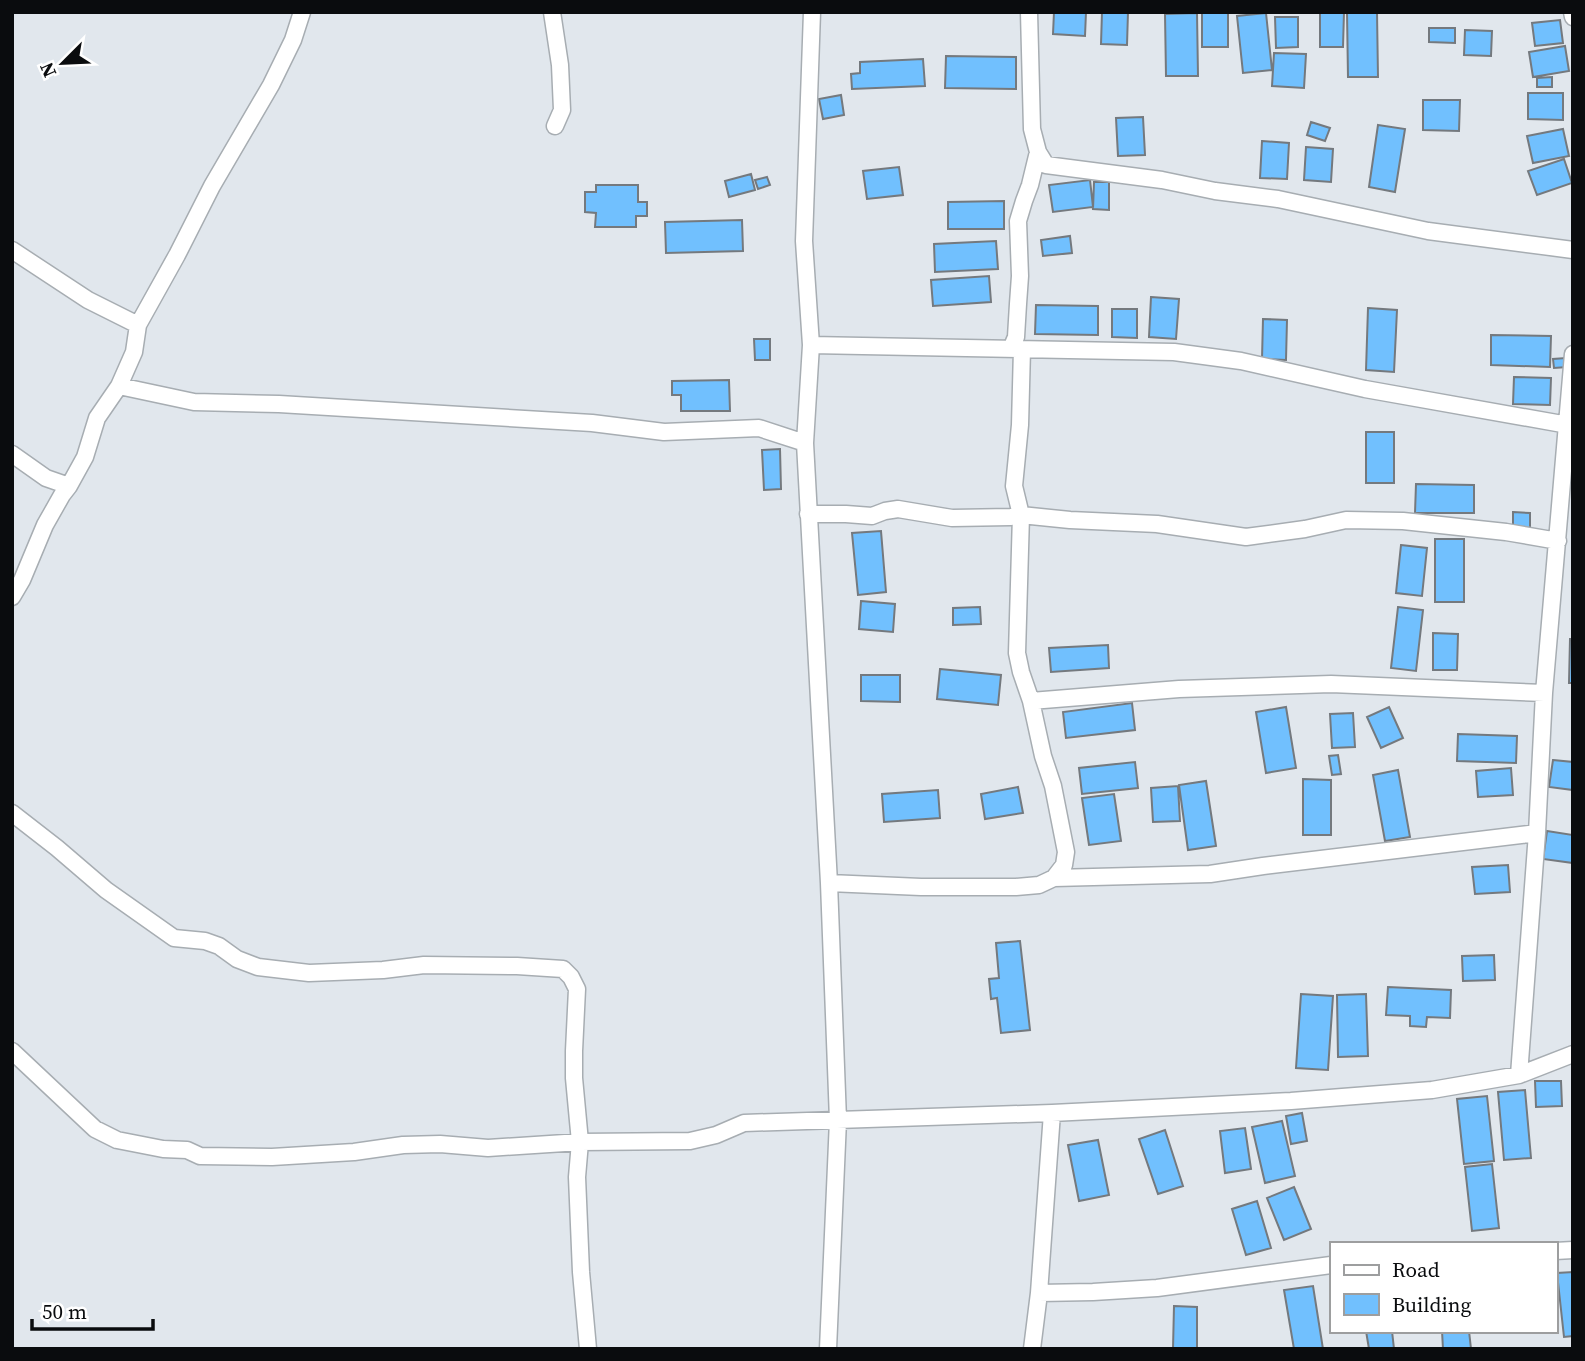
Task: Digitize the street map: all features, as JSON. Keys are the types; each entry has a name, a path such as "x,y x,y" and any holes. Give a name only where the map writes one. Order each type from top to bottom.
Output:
{"street":[{"path":"12,597 45,526 85,457 97,418 119,386 134,352 138,325 212,186 271,85 293,40 302,12"},
{"path":"552,12 562,110 555,126"},
{"path":"812,12 804,241 811,345 805,443 829,883 838,1120 828,1349"},
{"path":"1029,12 1032,130 1038,152 1046,165 1278,199 1428,231 1573,250"},
{"path":"1038,152 1018,220 1020,276 1016,337 1020,425 1014,486 1021,516 1017,653 1053,786 1066,852 1064,865 1054,878"},
{"path":"12,250 88,300 138,325"},
{"path":"811,345 1174,352 1241,361 1366,389 1568,425"},
{"path":"1518,1075 1537,833 1544,692 1573,354"},
{"path":"119,386 194,402 279,404 592,422 664,432 759,428 805,443"},
{"path":"12,454 46,478 69,486"},
{"path":"808,514 872,516 898,509 952,517 1021,516 1157,524 1246,537 1346,520 1403,521 1506,532 1558,541"},
{"path":"1031,701 1179,689 1331,684 1544,692"},
{"path":"12,813 106,890 174,938 205,941 258,967 309,973 383,970 424,965 517,967 563,969 572,977 577,989 574,1079 580,1142 577,1159 578,1217 588,1349"},
{"path":"829,883 1016,887 1039,885 1054,878 1218,873 1537,833"},
{"path":"12,1051 95,1129 117,1140 163,1149 187,1150 200,1156 272,1157 354,1152 403,1145 440,1144 488,1148 580,1142 690,1141 716,1135 744,1123 1052,1113 1291,1101 1432,1090 1518,1075 1573,1054"},
{"path":"1032,1349 1039,1293 1052,1113"},
{"path":"1039,1293 1157,1288 1330,1265"}],"building":[{"path":"1054,12 1086,12 1085,36 1053,34"},
{"path":"1102,12 1128,12 1127,45 1101,44"},
{"path":"1320,12 1344,12 1343,47 1320,47"},
{"path":"1347,12 1377,12 1378,77 1348,77"},
{"path":"1197,13 1198,76 1166,76 1165,14"},
{"path":"1202,13 1228,13 1228,47 1202,47"},
{"path":"1266,13 1272,70 1243,73 1237,16"},
{"path":"1275,17 1298,17 1298,47 1276,48"},
{"path":"1560,20 1563,43 1535,46 1532,23"},
{"path":"1429,28 1455,28 1455,43 1429,42"},
{"path":"1465,30 1492,31 1491,56 1464,55"},
{"path":"1565,46 1569,71 1533,77 1529,52"},
{"path":"1274,53 1306,54 1304,88 1272,86"},
{"path":"946,56 1016,57 1016,89 945,88"},
{"path":"923,59 925,86 852,89 851,74 860,73 860,62"},
{"path":"1552,77 1552,87 1537,87 1537,78"},
{"path":"1528,93 1563,93 1563,120 1528,119"},
{"path":"841,95 844,115 823,119 819,99"},
{"path":"1423,100 1460,100 1459,131 1423,130"},
{"path":"1143,117 1145,155 1118,156 1116,118"},
{"path":"1311,122 1330,128 1325,141 1307,135"},
{"path":"1378,125 1405,129 1395,192 1369,187"},
{"path":"1563,129 1569,156 1533,163 1527,136"},
{"path":"1262,141 1289,143 1287,179 1260,178"},
{"path":"1306,147 1333,149 1331,182 1304,180"},
{"path":"1564,159 1572,183 1537,195 1528,171"},
{"path":"899,167 903,195 867,199 863,171"},
{"path":"751,174 755,190 729,197 725,181"},
{"path":"767,177 770,185 758,189 755,180"},
{"path":"1090,180 1093,207 1053,212 1049,185"},
{"path":"1094,182 1109,182 1109,210 1093,209"},
{"path":"596,185 638,185 638,202 647,202 647,216 636,216 636,227 595,227 596,213 585,212 585,192 596,192"},
{"path":"1004,201 1004,229 948,229 948,202"},
{"path":"742,220 743,251 666,253 665,222"},
{"path":"1070,236 1072,253 1043,256 1041,240"},
{"path":"996,241 998,269 935,272 934,244"},
{"path":"989,276 991,302 933,306 931,280"},
{"path":"1151,297 1179,299 1176,339 1149,337"},
{"path":"1036,305 1098,306 1098,335 1035,334"},
{"path":"1368,308 1397,310 1394,372 1366,370"},
{"path":"1112,309 1137,309 1137,338 1112,337"},
{"path":"1263,319 1287,320 1286,360 1262,359"},
{"path":"1491,335 1551,336 1550,367 1491,365"},
{"path":"754,339 770,339 770,360 755,360"},
{"path":"1566,358 1567,367 1554,368 1553,359"},
{"path":"1514,377 1551,378 1550,405 1513,404"},
{"path":"729,380 730,411 681,411 681,395 672,395 672,381"},
{"path":"1366,432 1394,432 1394,483 1366,483"},
{"path":"780,449 781,489 764,490 762,450"},
{"path":"1416,484 1474,485 1474,513 1415,513"},
{"path":"1513,512 1530,513 1530,529 1513,528"},
{"path":"881,531 886,592 858,595 852,533"},
{"path":"1435,539 1464,539 1464,602 1435,602"},
{"path":"1401,545 1427,548 1422,596 1396,593"},
{"path":"861,601 895,604 893,632 859,629"},
{"path":"980,607 981,624 953,625 953,608"},
{"path":"1398,607 1423,610 1416,671 1391,668"},
{"path":"1433,633 1458,634 1457,670 1433,670"},
{"path":"1570,639 1573,639 1573,683 1569,683"},
{"path":"1108,645 1109,668 1051,672 1049,648"},
{"path":"940,669 1001,675 998,705 937,699"},
{"path":"861,675 900,675 900,702 861,701"},
{"path":"1132,703 1135,730 1066,738 1063,712"},
{"path":"1286,707 1296,768 1266,773 1256,712"},
{"path":"1389,707 1403,738 1381,748 1367,717"},
{"path":"1353,713 1355,747 1332,748 1330,714"},
{"path":"1458,734 1517,736 1516,763 1457,761"},
{"path":"1338,755 1341,774 1332,775 1329,756"},
{"path":"1553,760 1573,762 1573,790 1549,787"},
{"path":"1135,762 1138,788 1082,794 1079,768"},
{"path":"1511,768 1513,795 1478,797 1476,771"},
{"path":"1398,770 1410,837 1385,841 1373,775"},
{"path":"1303,779 1331,780 1331,835 1303,835"},
{"path":"1206,781 1216,846 1188,850 1179,785"},
{"path":"1178,786 1180,821 1153,822 1151,788"},
{"path":"1018,787 1023,813 985,819 981,794"},
{"path":"938,790 940,818 884,822 882,794"},
{"path":"1114,794 1121,841 1089,845 1082,798"},
{"path":"1547,831 1573,835 1573,863 1543,859"},
{"path":"1508,865 1510,892 1475,894 1472,867"},
{"path":"1020,941 1030,1030 1001,1033 997,998 991,999 989,979 999,978 996,943"},
{"path":"1494,955 1495,980 1463,981 1462,956"},
{"path":"1388,987 1451,990 1450,1018 1427,1017 1426,1027 1410,1026 1410,1016 1386,1015"},
{"path":"1301,994 1333,996 1328,1070 1296,1068"},
{"path":"1366,994 1368,1056 1338,1057 1337,995"},
{"path":"1535,1081 1561,1081 1562,1106 1536,1107"},
{"path":"1525,1090 1531,1158 1504,1160 1498,1092"},
{"path":"1487,1096 1494,1161 1464,1164 1457,1099"},
{"path":"1302,1113 1307,1141 1291,1144 1286,1116"},
{"path":"1282,1121 1295,1176 1265,1183 1252,1127"},
{"path":"1245,1128 1251,1169 1225,1173 1220,1131"},
{"path":"1165,1130 1183,1186 1158,1194 1139,1139"},
{"path":"1098,1140 1109,1195 1079,1201 1068,1145"},
{"path":"1492,1164 1499,1228 1472,1231 1465,1167"},
{"path":"1294,1187 1311,1229 1284,1240 1267,1198"},
{"path":"1257,1201 1271,1248 1246,1255 1232,1209"},
{"path":"1573,1272 1573,1336 1564,1337 1557,1273"},
{"path":"1313,1286 1323,1349 1294,1349 1284,1290"},
{"path":"1174,1306 1197,1307 1197,1349 1173,1349"},
{"path":"1366,1333 1392,1333 1394,1349 1369,1349"},
{"path":"1442,1333 1469,1333 1471,1349 1443,1349"}]}
